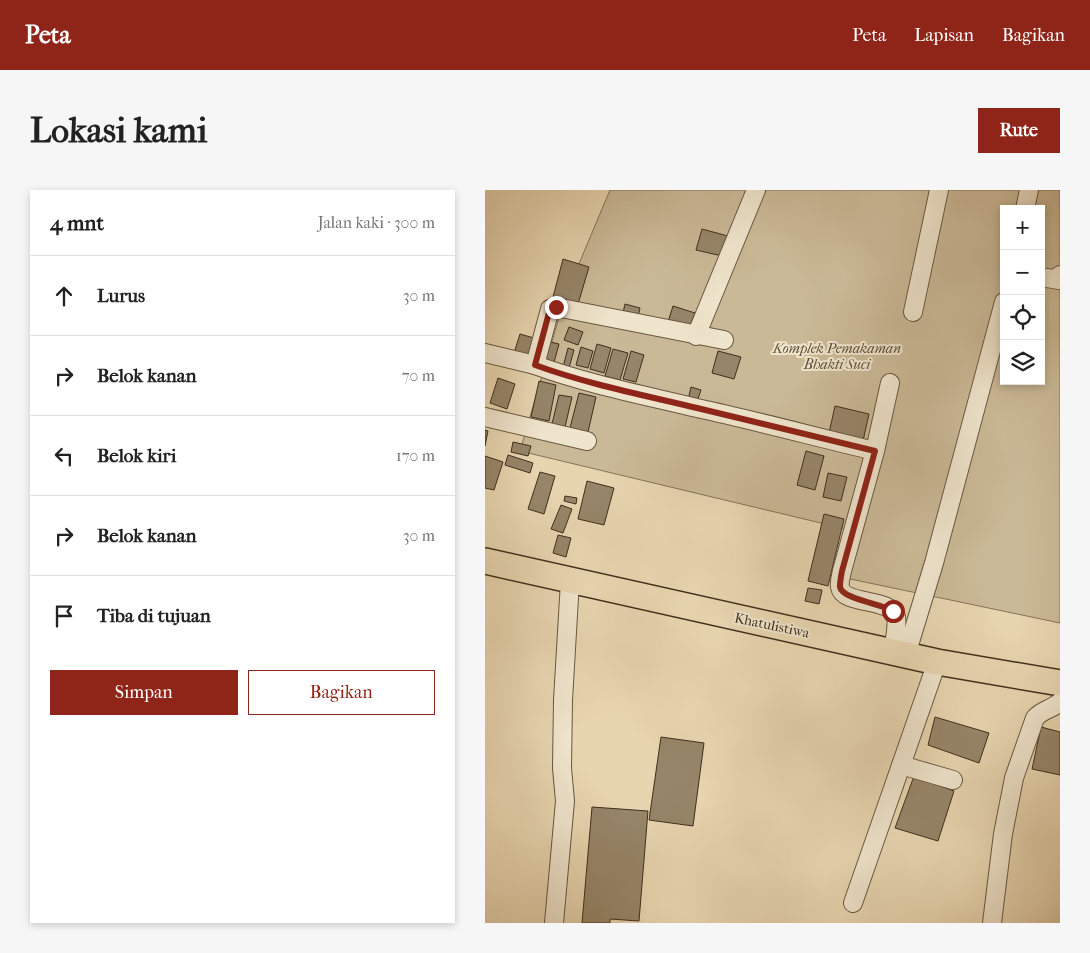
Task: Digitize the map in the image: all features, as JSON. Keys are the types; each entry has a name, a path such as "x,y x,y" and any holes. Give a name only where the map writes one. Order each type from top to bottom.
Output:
{"highway":[{"name":"Khatulistiwa","path":"485,561 899,654 1060,683"}],"street":[{"path":"696,336 756,190"},
{"path":"913,312 939,190"},
{"path":"1026,205 1029,190"},
{"path":"1045,277 1060,279"},
{"path":"535,365 550,309 552,308 724,340"},
{"path":"899,654 934,563 1000,317"},
{"path":"485,353 630,392 875,451"},
{"path":"890,383 875,451 842,571 840,587 842,592 849,597 886,607 893,611 896,616 899,654"},
{"path":"485,416 587,441"},
{"path":"554,923 565,801 563,700 570,581"},
{"path":"853,903 937,662"},
{"path":"992,923 1003,834 1014,778 1035,718 1041,712 1060,702"},
{"path":"901,765 953,780"}],"green space":[{"name":"Komplek Pemakaman Bhakti Suci","path":"610,190 1060,190 1060,623 836,576 850,530 520,451 565,297"}],"building":[{"path":"702,229 728,236 722,256 696,250"},
{"path":"563,259 589,267 578,304 553,297"},
{"path":"625,304 640,308 637,321 622,317"},
{"path":"673,306 695,313 689,329 668,322"},
{"path":"569,327 583,332 578,345 564,340"},
{"path":"520,334 541,340 534,363 513,356"},
{"path":"546,341 559,344 553,366 540,362"},
{"path":"597,344 611,348 604,373 590,369"},
{"path":"581,347 593,351 588,368 576,365"},
{"path":"568,348 574,350 569,368 563,367"},
{"path":"613,349 628,353 620,380 605,376"},
{"path":"631,351 644,355 636,382 623,379"},
{"path":"718,351 741,357 734,379 712,373"},
{"path":"498,378 515,384 507,409 490,403"},
{"path":"539,381 556,385 549,421 531,417"},
{"path":"691,387 701,390 697,402 688,400"},
{"path":"579,393 596,397 588,432 570,428"},
{"path":"559,395 572,397 565,427 552,424"},
{"path":"835,406 869,414 863,441 829,433"},
{"path":"485,430 488,431 485,446"},
{"path":"513,442 531,446 528,456 511,452"},
{"path":"806,451 824,456 815,490 797,485"},
{"path":"508,455 533,463 530,473 505,465"},
{"path":"485,456 503,462 494,490 485,488"},
{"path":"540,472 555,476 544,514 528,509"},
{"path":"828,473 847,477 841,501 823,497"},
{"path":"587,481 614,488 604,525 578,519"},
{"path":"565,496 577,498 576,504 564,501"},
{"path":"561,505 572,509 563,533 551,529"},
{"path":"824,514 844,519 828,586 808,581"},
{"path":"558,535 571,538 566,557 553,553"},
{"path":"808,588 822,590 819,604 805,601"},
{"path":"935,717 989,733 979,763 928,745"},
{"path":"1041,727 1060,732 1060,775 1032,769"},
{"path":"661,737 704,743 693,826 649,820"},
{"path":"914,776 954,791 938,841 895,828"},
{"path":"592,807 648,811 639,921 610,919 610,923 582,923"}],"route":[{"path":"556,307 550,309 535,365 559,374 630,392 875,451 842,571 840,587 842,592 849,597 886,607 893,611"}]}
